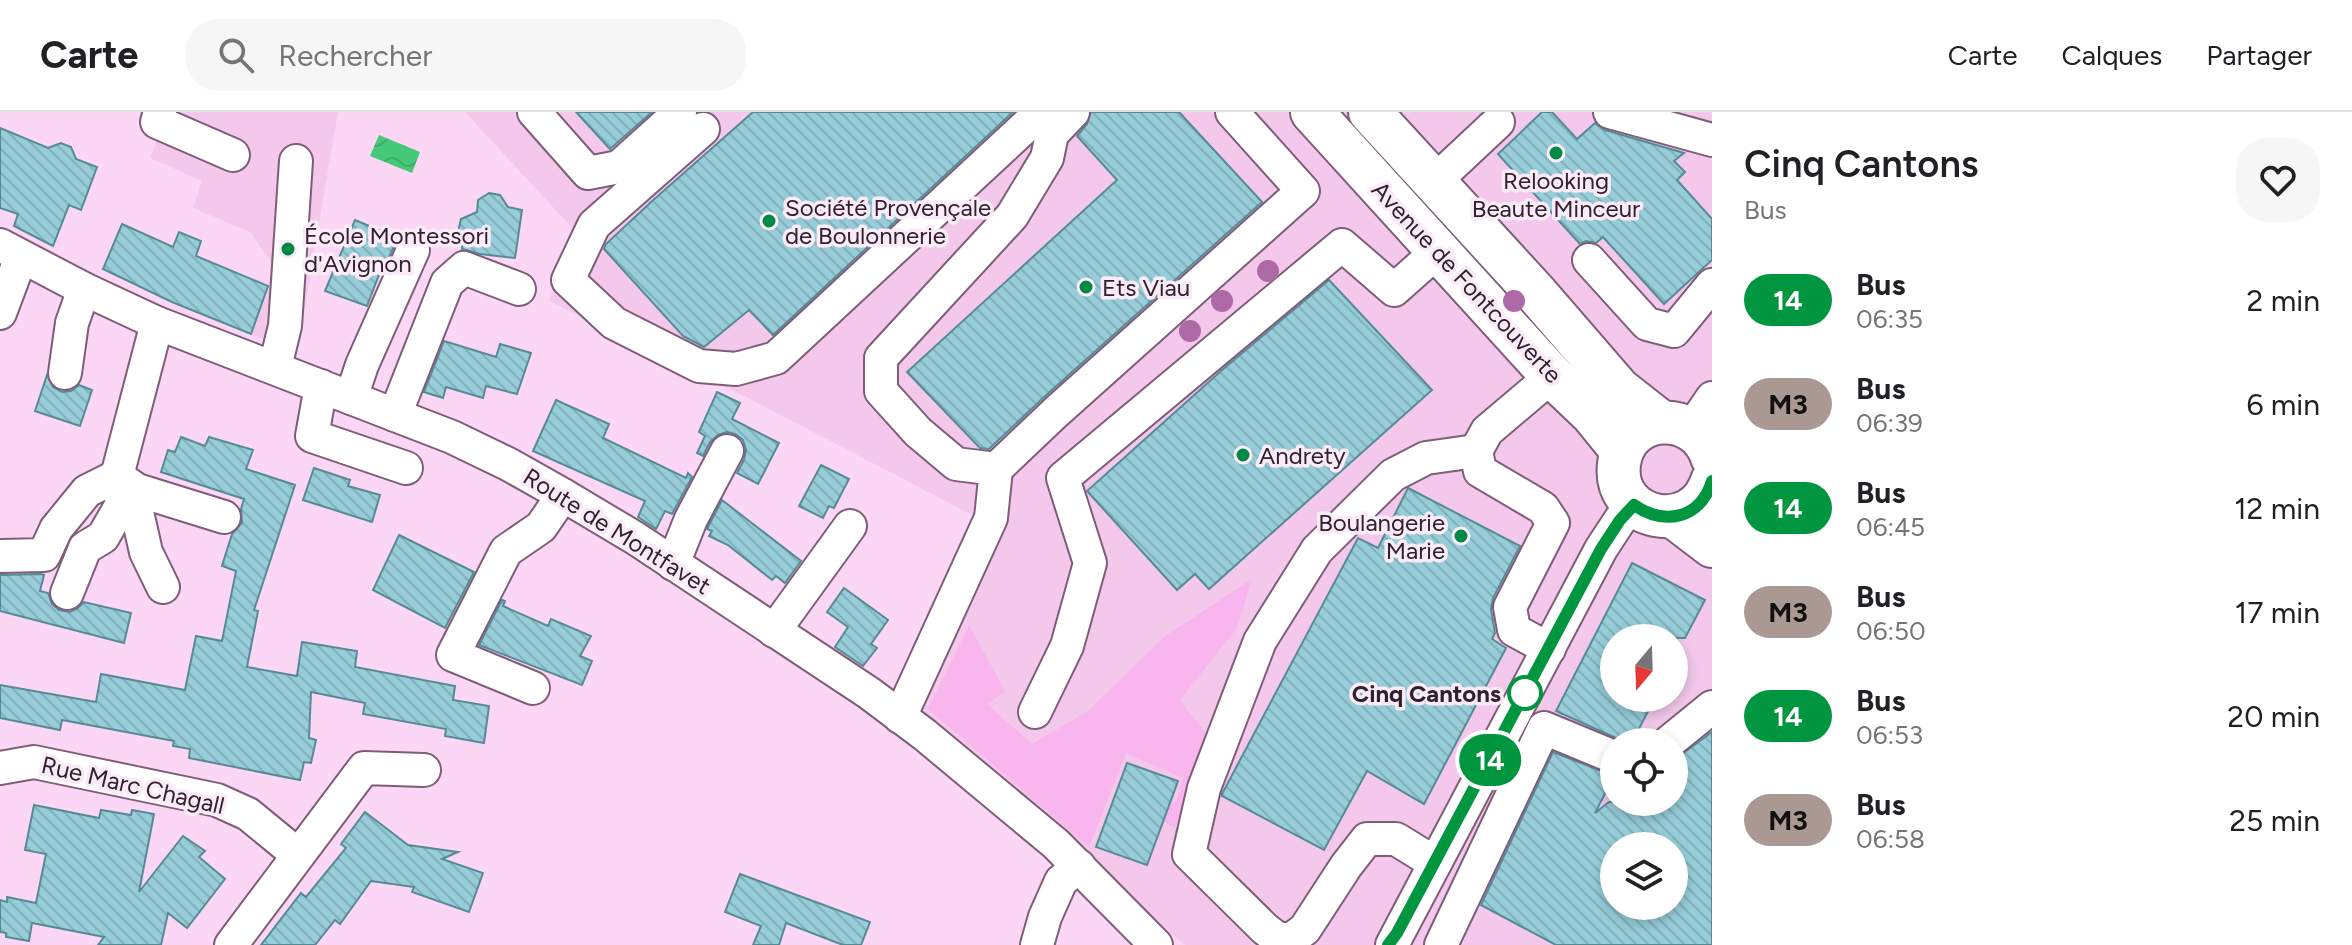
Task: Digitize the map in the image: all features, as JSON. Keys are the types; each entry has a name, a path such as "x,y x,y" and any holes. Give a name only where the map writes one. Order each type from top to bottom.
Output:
{"main road":[{"name":"Avenue de Fontcouverte","path":"1312,112 1552,376 1592,414 1622,451"},
{"name":"Avenue de Fontcouverte","path":"1370,112 1536,293 1619,389 1694,426"},
{"path":"1694,426 1645,426 1631,437 1622,451 1618,465 1619,480 1634,505 1653,516 1674,517 1698,506 1712,481"},
{"path":"1674,517 1712,546"}],"street":[{"path":"160,112 157,122 233,155"},
{"path":"534,112 588,173 619,167 691,121"},
{"path":"691,121 594,225 568,280 614,323 699,366 736,369 776,358 1041,112"},
{"path":"996,469 956,464 918,432 881,391 881,358 1012,216 1047,158 1052,134 1073,112"},
{"path":"900,717 991,518 996,469 1303,191 1232,112"},
{"path":"1610,112 1712,140"},
{"path":"1434,182 1498,122"},
{"path":"275,367 285,326 296,161"},
{"path":"1035,712 1067,646 1090,563 1063,478 1342,245 1394,290 1438,251"},
{"path":"351,398 362,365 413,250"},
{"path":"0,313 10,251"},
{"name":"Route de Montfavet","path":"10,251 157,323 452,437 563,495 673,564 900,717 1002,798 1079,866 1156,945"},
{"path":"1589,260 1647,324 1674,331 1712,285"},
{"path":"395,415 447,283 464,268 519,289"},
{"path":"65,373 72,323 84,289"},
{"path":"67,593 85,548 103,537 119,490 157,323"},
{"path":"1549,649 1514,630 1510,607 1553,523 1543,508 1480,471 1476,451 1487,431 1552,376"},
{"path":"321,386 312,436 406,468"},
{"path":"673,564 691,519 727,451"},
{"path":"1435,863 1396,839 1367,839 1305,929 1292,939 1278,939 1189,854 1204,788 1260,641 1317,550 1393,475 1426,458 1476,451"},
{"path":"119,490 137,512 146,552 163,587"},
{"path":"0,556 44,555 56,529 87,491 137,490 224,517"},
{"path":"533,688 453,655 506,551 541,527 563,495"},
{"path":"1393,941 1601,549 1634,505"},
{"path":"774,631 850,526"},
{"path":"1686,728 1712,707"},
{"path":"1441,945 1544,728 1600,751"},
{"name":"Rue Marc Chagall","path":"0,768 34,762 217,800 248,814 298,855"},
{"path":"231,945 364,768 424,770"},
{"path":"1037,945 1061,881 1079,866"}],"shaded area":[{"name":"École Montessori d'Avignon","path":"168,112 338,112 297,353 251,334 273,265 250,232 193,208 202,181 150,158"},
{"path":"465,112 1712,112 1712,945 1185,945 892,691 976,517 746,397 549,301 575,231"},
{"path":"1252,579 1237,628 1180,700 1208,736 1175,828 1150,814 1146,801 1176,802 1183,778 1126,753 1089,847 928,709 969,625 1005,691 987,704 1032,744 1088,711 1164,637"}],"water":[{"path":"379,135 420,152 412,173 370,156"}],"building":[{"path":"576,112 652,112 610,149"},
{"name":"Société Provençale de Boulonnerie","path":"753,112 1013,112 773,335 749,310 704,347 683,336 604,249 651,202"},
{"name":"Ets Viau","path":"1091,112 1179,112 1262,202 989,449 980,448 907,372 1117,180 1077,136 1087,124"},
{"path":"1542,112 1552,112 1577,139 1595,123 1605,130 1684,153 1674,161 1685,172 1677,180 1712,219 1712,260 1664,304 1603,237 1596,243 1586,241 1580,244 1498,154"},
{"path":"0,128 48,148 61,143 71,147 76,159 97,167 81,210 69,205 53,246 14,226 18,214 0,208"},
{"path":"489,193 500,195 508,207 522,210 515,258 462,249 463,237 457,236 461,219 477,212 478,200"},
{"path":"355,220 386,233 384,237 396,242 382,267 367,306 325,291"},
{"path":"122,224 173,247 179,232 201,241 196,256 268,286 251,334 172,302 103,269"},
{"name":"Andrety","path":"1329,280 1432,390 1209,589 1195,574 1177,590 1087,491"},
{"path":"444,341 496,357 500,344 531,353 517,394 486,386 483,398 446,387 443,398 424,392"},
{"path":"47,375 53,387 62,392 71,391 79,385 92,390 80,426 35,411"},
{"path":"717,392 740,403 732,419 779,443 758,484 737,473 746,450 743,440 735,434 727,432 718,435 710,442 703,456 697,453 705,436 699,432"},
{"path":"556,400 609,424 603,438 686,478 688,473 692,477 672,514 665,511 656,529 638,517 645,501 533,451"},
{"path":"181,437 205,446 209,437 253,450 246,469 295,485 254,610 258,611 247,667 297,676 302,642 357,651 355,667 455,686 453,700 489,706 484,743 445,736 446,729 363,714 365,703 311,692 309,738 316,740 311,763 304,762 300,780 189,758 190,749 173,746 174,741 62,720 60,730 0,718 0,685 96,702 101,674 185,690 196,636 222,641 236,571 222,566 232,534 242,523 244,499 161,472 168,450 175,452"},
{"path":"821,465 849,479 834,508 829,506 823,518 799,506"},
{"path":"314,468 350,480 348,486 380,495 372,522 303,500"},
{"path":"1408,488 1520,546 1493,598 1491,609 1495,633 1492,639 1506,648 1424,804 1367,771 1324,850 1222,794 1358,538 1378,548"},
{"path":"722,500 801,561 785,583 776,576 772,580 728,545 709,536 712,531 707,529"},
{"path":"399,535 474,572 445,628 373,590"},
{"path":"1632,563 1705,600 1688,632 1688,624 1601,624"},
{"path":"0,575 44,575 40,591 48,593 52,604 59,610 70,612 84,602 131,613 124,643 0,611"},
{"path":"844,588 888,620 871,644 877,648 863,666 835,647 848,627 827,612"},
{"path":"502,600 505,601 503,606 548,626 551,619 591,636 580,656 592,661 582,685 479,645"},
{"path":"1600,625 1600,712 1648,712 1639,728 1600,728 1600,731 1556,711"},
{"path":"1712,732 1712,945 1556,945 1481,905 1553,752 1600,770 1600,803 1595,813 1600,809 1600,816 1688,816 1688,750"},
{"path":"1127,763 1178,781 1147,865 1096,847"},
{"path":"34,805 99,818 101,810 131,815 132,810 154,814 139,892 183,836 205,851 199,857 225,879 187,928 168,913 161,945 98,945 104,937 32,923 29,941 6,937 6,933 0,932 0,900 7,902 7,897 36,903 46,854 25,850"},
{"path":"365,812 408,845 458,852 442,859 483,873 469,912 412,892 414,887 371,881 340,924 335,920 315,945 261,945 301,893 306,897 346,848 341,844"},
{"path":"740,874 870,922 861,945 843,945 786,923 779,945 753,945 761,926 725,912"}],"bus line":[{"name":"14","path":"1388,945 1601,549 1620,520 1634,505 1653,516 1684,514 1698,506 1712,481"}],"place":[{"name":"Relooking Beaute Minceur","path":"1556,153"},
{"name":"Société Provençale de Boulonnerie","path":"769,221"},
{"name":"École Montessori d'Avignon","path":"288,249"},
{"name":"Ets Viau","path":"1086,287"},
{"name":"Andrety","path":"1243,455"},
{"name":"Boulangerie Marie","path":"1461,536"},
{"name":"Cinq Cantons","path":"1525,693"}]}
